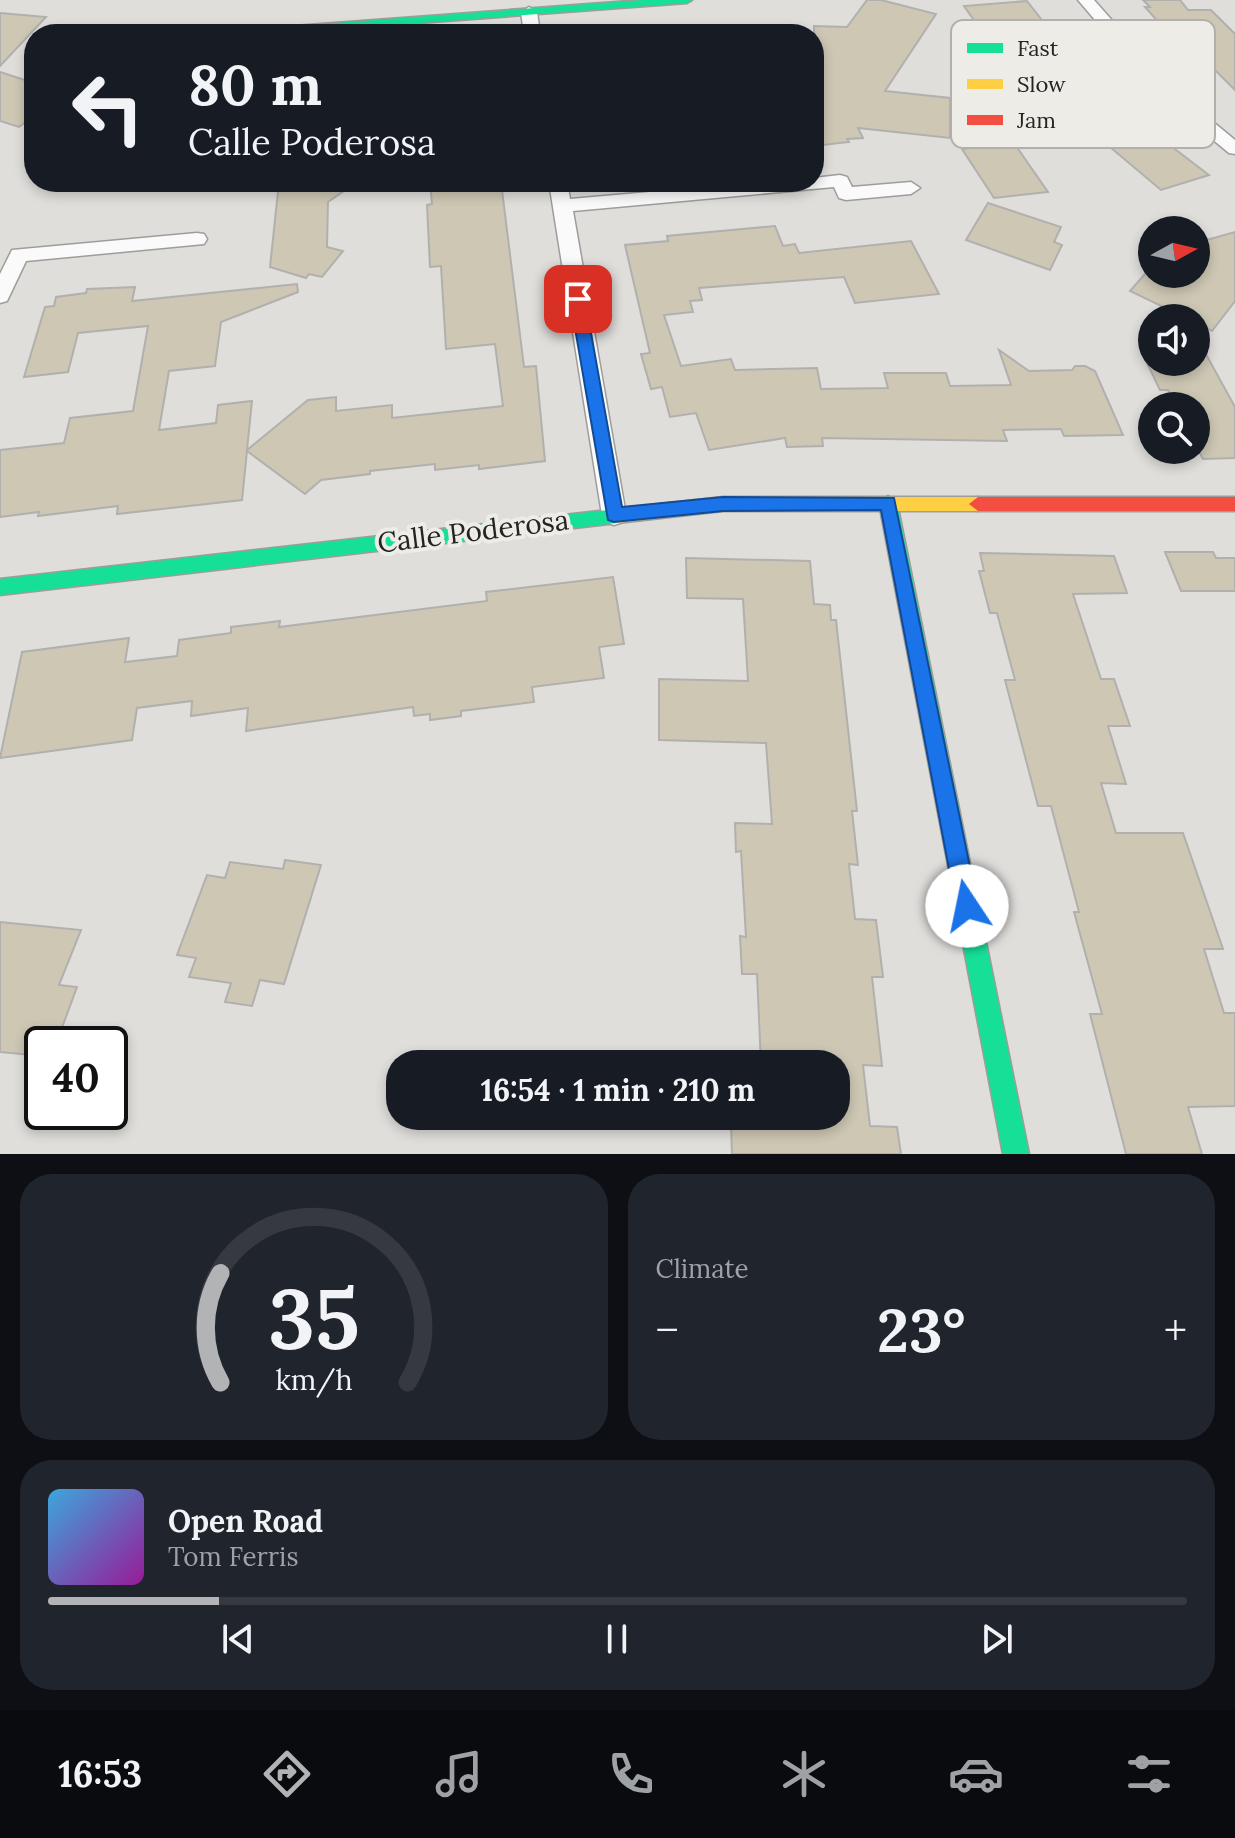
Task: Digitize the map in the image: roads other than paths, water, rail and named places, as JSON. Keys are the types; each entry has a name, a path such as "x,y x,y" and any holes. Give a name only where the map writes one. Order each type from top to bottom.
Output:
{"street":[{"path":"364,24 685,0"},
{"path":"1086,0 1103,20"},
{"path":"529,12 531,24"},
{"path":"1215,132 1235,149"},
{"path":"824,182 840,181 846,194 911,188"},
{"path":"560,192 614,515"},
{"path":"562,206 718,192"},
{"path":"0,296 19,255 197,239"},
{"path":"888,503 1016,1154"},
{"name":"Calle Poderosa","path":"0,587 723,504 1235,504"}]}
